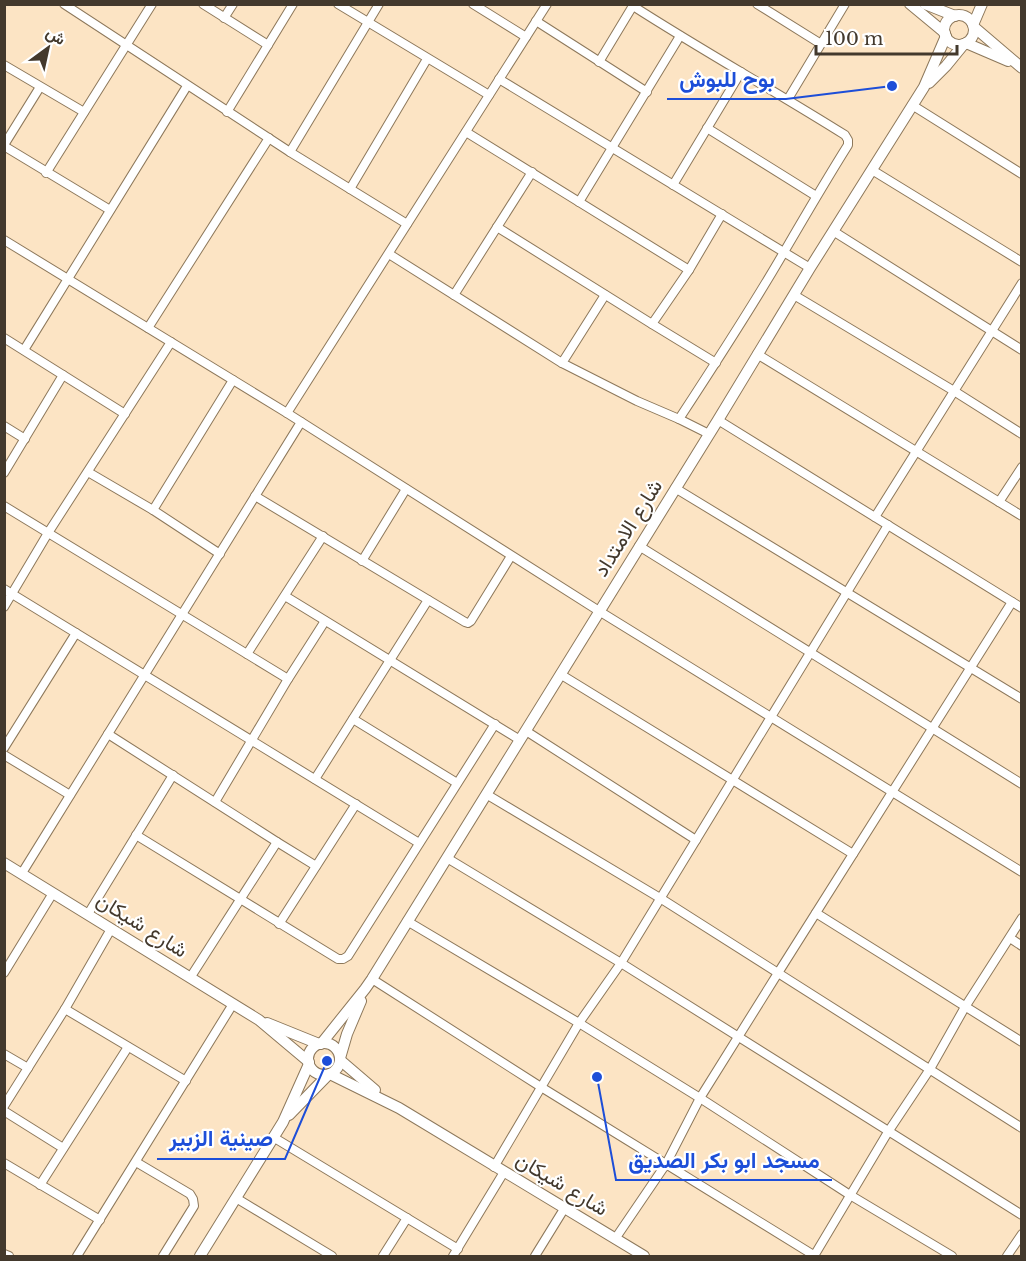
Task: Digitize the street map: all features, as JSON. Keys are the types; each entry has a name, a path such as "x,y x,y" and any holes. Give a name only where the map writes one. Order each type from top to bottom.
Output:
{"street":[{"path":"64,4 227,112 407,224"},
{"path":"46,172 152,4"},
{"path":"203,4 268,45"},
{"path":"224,18 233,4"},
{"path":"227,112 293,4"},
{"path":"338,4 489,95"},
{"path":"290,152 379,4"},
{"path":"473,4 526,37"},
{"path":"287,413 546,4"},
{"path":"757,4 821,44"},
{"path":"788,99 844,4"},
{"path":"910,4 953,43 965,43 1019,66"},
{"path":"925,4 967,18 1019,66"},
{"path":"945,34 947,22 956,16 964,4"},
{"path":"965,43 972,38 982,4"},
{"path":"600,62 633,5 680,36 788,99 845,135 848,140 848,145 784,252 679,419"},
{"path":"536,21 647,92"},
{"name":"شارع الامتداد","path":"320,1044 372,979 447,858 924,87 945,34"},
{"path":"579,202 680,36"},
{"name":"شارع الامتداد","path":"924,87 965,43"},
{"path":"350,189 427,59"},
{"path":"4,65 84,112"},
{"path":"673,185 741,72"},
{"path":"499,79 810,268"},
{"path":"24,350 187,86"},
{"path":"40,87 4,146 110,210"},
{"path":"912,105 1022,174"},
{"path":"707,128 816,196"},
{"path":"466,132 689,270"},
{"path":"148,328 269,138"},
{"path":"872,170 1022,262"},
{"path":"454,295 532,172"},
{"path":"651,324 689,270 722,214"},
{"path":"497,227 716,363"},
{"path":"833,231 1022,350"},
{"path":"4,240 287,413 599,611 1022,872"},
{"path":"389,254 562,363 709,434"},
{"path":"875,517 1022,283"},
{"path":"562,363 605,295"},
{"path":"794,295 1022,434"},
{"path":"4,338 125,414"},
{"path":"4,607 8,591 171,342"},
{"path":"758,354 1022,516"},
{"path":"4,472 63,375"},
{"path":"153,510 233,380"},
{"path":"718,420 1021,608"},
{"path":"22,873 301,422"},
{"path":"4,426 25,439"},
{"path":"999,502 1022,467"},
{"path":"88,472 153,510 220,554"},
{"path":"675,488 1022,699"},
{"path":"362,561 406,489"},
{"path":"255,496 465,622 471,621 511,555"},
{"path":"4,506 288,679"},
{"path":"273,1137 407,1218 455,1253 541,1087 579,1023 621,963 888,525"},
{"path":"247,654 323,536"},
{"path":"639,546 1022,784"},
{"path":"8,591 419,843"},
{"path":"285,596 495,724 523,735 696,840"},
{"path":"315,779 428,600"},
{"path":"615,1239 666,1164 700,1098 738,1036 1012,602"},
{"path":"215,802 325,621"},
{"path":"4,748 76,633"},
{"path":"560,674 853,854"},
{"path":"353,718 457,783"},
{"path":"136,835 279,924 338,959 344,959 495,724"},
{"path":"108,734 316,866"},
{"path":"4,755 70,795"},
{"path":"88,914 173,775"},
{"path":"486,794 660,898 1022,1128"},
{"path":"279,924 356,804"},
{"path":"190,978 277,842"},
{"path":"447,858 621,963 1022,1215"},
{"name":"شارع شيكان","path":"4,863 259,1020 309,1063"},
{"path":"5,971 53,893"},
{"path":"816,913 1022,1042"},
{"path":"372,979 541,1087 815,1256 888,1132 930,1069 965,1007 1022,918"},
{"path":"407,921 579,1023 952,1257"},
{"path":"4,1106 111,929"},
{"path":"1010,938 1022,946"},
{"name":"شارع الامتداد","path":"340,1059 347,1034 365,989"},
{"path":"77,1257 233,1004"},
{"path":"64,1009 186,1081"},
{"name":"شارع شيكان","path":"259,1020 320,1044"},
{"path":"200,1257 283,1122 309,1063 312,1049 325,1043 333,1047 337,1050 340,1059 338,1067 283,1122"},
{"path":"40,1185 128,1047"},
{"path":"4,1054 28,1068"},
{"name":"شارع شيكان","path":"340,1059 399,1108"},
{"path":"309,1063 312,1069 319,1074 329,1074"},
{"name":"شارع شيكان","path":"329,1074 399,1108 644,1257"},
{"path":"4,1111 63,1148"},
{"path":"136,1162 190,1194 193,1199 194,1206 163,1257"},
{"path":"4,1163 100,1220"},
{"path":"236,1198 332,1257"},
{"path":"535,1257 564,1209"},
{"path":"383,1257 407,1218"},
{"path":"1007,1257 1022,1234"},
{"path":"4,1254 9,1257"}],"place":[{"name":"بوح للبوش","path":"892,86"},
{"name":"صينية الزبير","path":"327,1061"},
{"name":"مسجد ابو بكر الصديق","path":"597,1077"}]}
